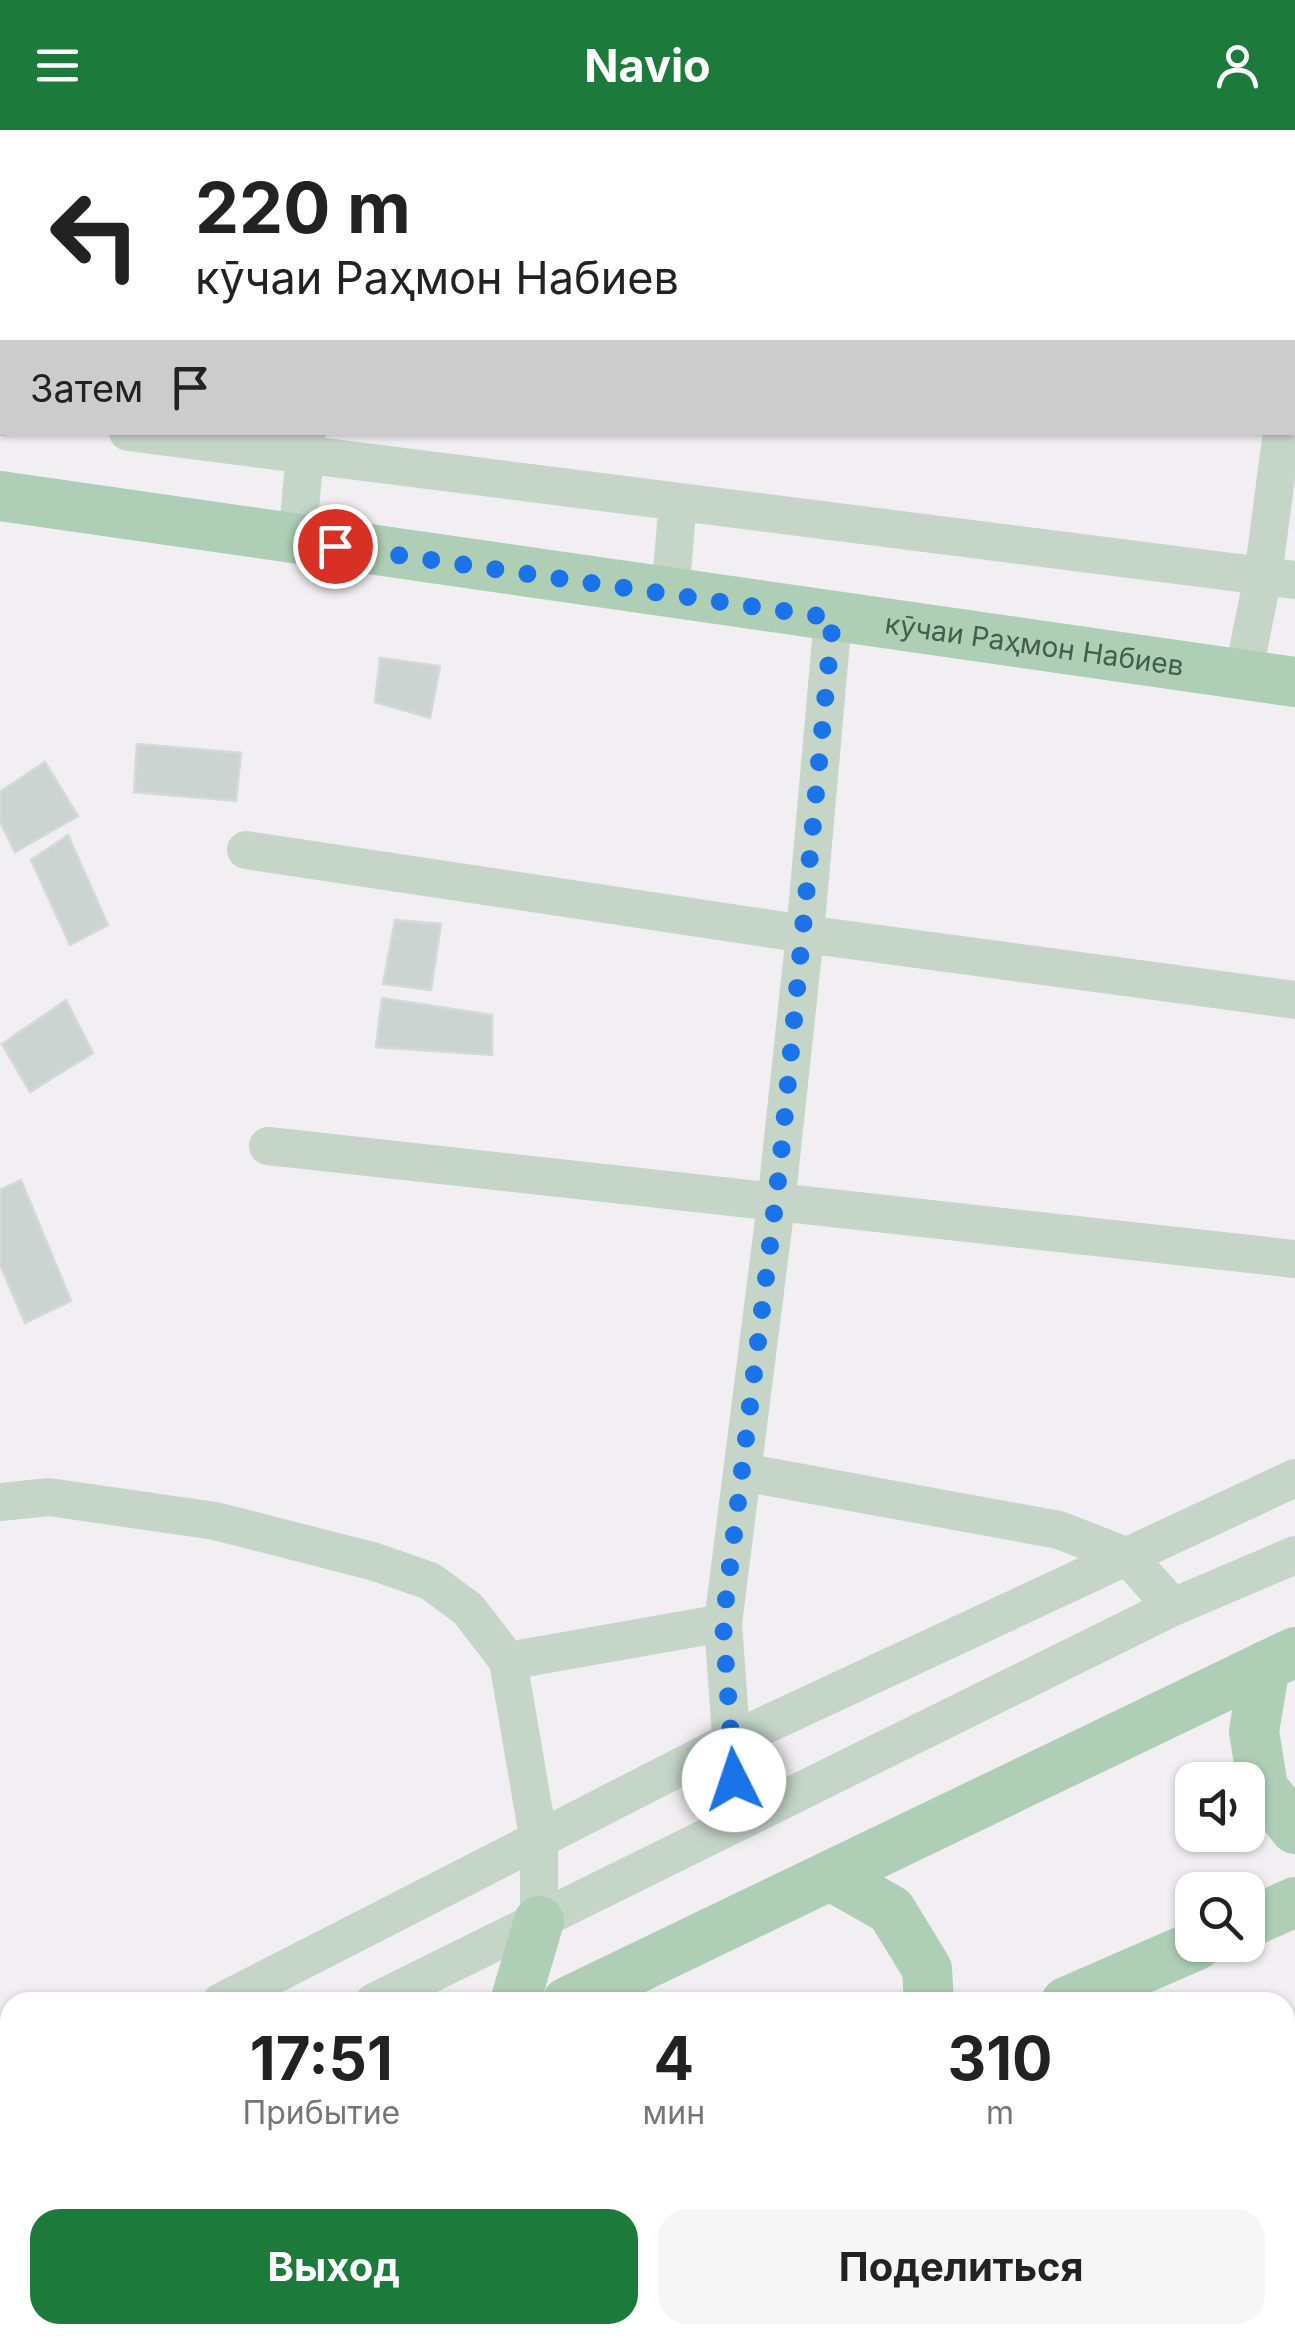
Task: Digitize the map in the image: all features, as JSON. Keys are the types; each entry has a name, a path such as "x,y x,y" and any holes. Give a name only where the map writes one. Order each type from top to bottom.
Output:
{"main road":[{"name":"кӯчаи Раҳмон Набиев","path":"0,496 1295,682"},
{"path":"1280,1659 1254,1731 1262,1788 1295,1829"},
{"path":"589,1992 1280,1659"},
{"path":"831,1876 891,1910 927,1969 928,1992"},
{"path":"1265,1915 1295,1902"},
{"path":"518,1992 540,1921"},
{"path":"1089,1992 1175,1955"}],"street":[{"path":"172,435 306,444 678,502 1279,578"},
{"path":"1242,675 1279,578 1282,435"},
{"path":"298,540 306,444"},
{"path":"670,594 678,502"},
{"path":"738,1820 723,1623 776,1204 833,618"},
{"path":"246,850 805,934 1295,1000"},
{"path":"268,1146 1295,1259"},
{"path":"742,1472 1059,1530 1128,1557 1173,1607"},
{"path":"241,1992 732,1741 1295,1478"},
{"path":"0,1502 49,1498 215,1521 430,1580 468,1609 508,1661 539,1842 540,1921"},
{"path":"394,1992 1173,1607 1295,1555"},
{"path":"508,1661 723,1623"}],"building":[{"path":"380,658 440,666 430,718 375,702"},
{"path":"137,744 241,753 236,801 134,792"},
{"path":"45,762 78,816 15,852 0,822 0,792"},
{"path":"68,835 108,925 70,945 31,860"},
{"path":"395,920 441,924 431,990 383,984"},
{"path":"382,998 492,1015 492,1055 376,1047"},
{"path":"66,1000 93,1053 30,1092 2,1044"},
{"path":"21,1180 71,1301 25,1323 0,1265 0,1190"}],"route":[{"path":"335,546 833,618 780,1165 723,1623 734,1780"}]}
